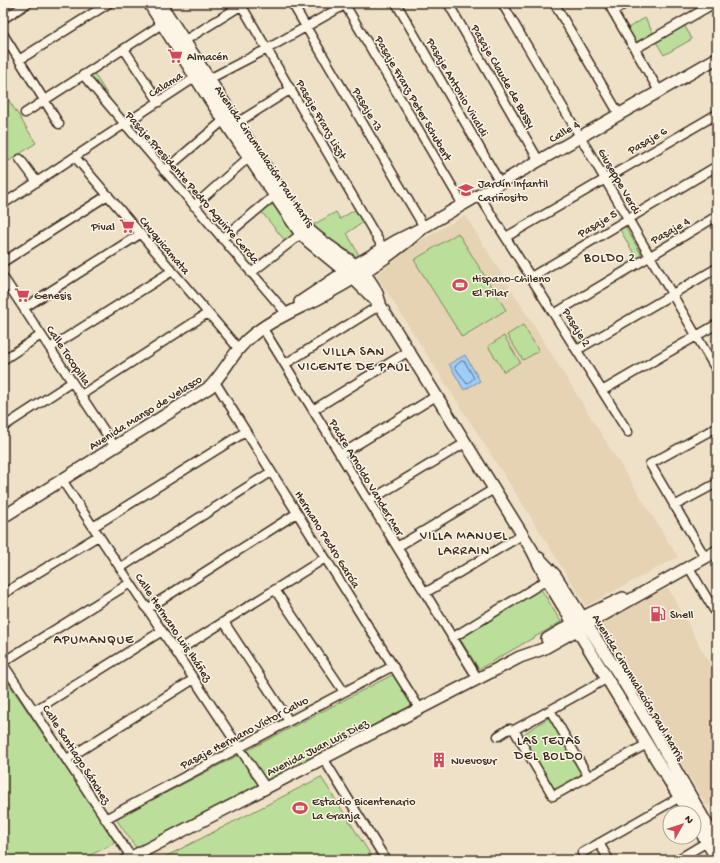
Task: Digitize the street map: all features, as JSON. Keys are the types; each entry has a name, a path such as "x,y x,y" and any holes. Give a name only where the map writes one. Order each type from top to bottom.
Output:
{"main road":[{"name":"Avenida Circunvalación Paul Harris","path":"149,3 274,196 301,234 354,271"},
{"name":"Avenida Circunvalación Paul Harris","path":"160,3 208,79 307,229 354,271 380,305 532,550 547,580 580,624 651,726 712,842 717,859"},
{"name":"Calle 4","path":"354,271 383,248 424,228 717,58"},
{"name":"Calle 4","path":"354,271 398,248 424,228"},
{"name":"Avenida Manso de Velasco","path":"3,517 210,387 238,348 262,328 286,313 320,297 354,271"},
{"name":"Avenida Circunvalación Paul Harris","path":"532,550 555,575 608,678 684,805"},
{"name":"Avenida Juan Luis Diez","path":"128,859 520,657 535,646 580,624 606,605 650,587 717,551"},
{"name":"Avenida Circunvalación Paul Harris","path":"702,830 712,842"}],"street":[{"path":"3,19 28,3"},
{"path":"20,60 109,3"},
{"name":"Pasaje 13","path":"292,3 424,228"},
{"name":"Pasaje Antonio Vivaldi","path":"396,3 500,183"},
{"name":"Pasaje Claude de Bussy","path":"448,3 539,160"},
{"name":"Giuseppe Verdi","path":"502,3 717,371"},
{"path":"554,3 619,114"},
{"path":"608,3 659,91"},
{"path":"613,11 626,3"},
{"path":"635,49 715,3"},
{"path":"184,41 241,4"},
{"name":"Pasaje Franz Liszt","path":"241,4 383,248"},
{"path":"208,79 306,28 346,4"},
{"name":"Pasaje Franz Peter Schubert","path":"346,4 463,205"},
{"path":"25,113 162,24"},
{"path":"3,34 59,124"},
{"path":"124,49 159,102"},
{"name":"Pasaje Presidente Pedro Aguirre Cerda","path":"83,76 286,313"},
{"name":"Calama","path":"3,204 196,77 208,79"},
{"path":"237,123 291,89"},
{"name":"Pasaje 6","path":"506,238 604,178 717,114"},
{"path":"164,171 224,120"},
{"name":"Chuquicamata","path":"75,157 238,348"},
{"path":"194,206 249,157"},
{"path":"20,159 37,182"},
{"name":"Pasaje 5","path":"531,276 717,166"},
{"path":"3,262 108,195"},
{"name":"Pasaje 2","path":"480,195 628,432"},
{"path":"222,239 274,196"},
{"name":"Pasaje 4","path":"554,314 717,216"},
{"path":"24,308 140,234"},
{"path":"251,273 301,234"},
{"path":"577,350 717,268"},
{"path":"50,348 172,271"},
{"name":"Calle Tocopilla","path":"3,277 115,447"},
{"path":"285,364 380,305"},
{"path":"81,395 208,313"},
{"path":"602,391 717,324"},
{"name":"Padre Arnoldo Vander Mer","path":"262,328 478,679"},
{"path":"3,360 41,335"},
{"path":"313,410 408,351"},
{"path":"3,427 72,382"},
{"name":"Hermano Pedro García","path":"215,382 420,709"},
{"path":"340,455 436,396"},
{"path":"705,557 650,464 717,426"},
{"path":"93,527 245,432"},
{"path":"368,501 465,443"},
{"path":"120,568 271,472"},
{"name":"Calle Hermano Luis Ibáñez","path":"62,480 266,788"},
{"path":"674,506 717,483"},
{"path":"397,547 494,489"},
{"path":"147,609 297,513"},
{"path":"425,593 522,535"},
{"path":"3,594 98,536"},
{"path":"176,652 325,558"},
{"path":"688,566 717,613"},
{"path":"452,638 547,580"},
{"path":"3,663 130,583"},
{"path":"275,590 344,692"},
{"path":"224,622 289,721"},
{"path":"34,711 162,632"},
{"name":"Calle Santiago Sánchez","path":"3,663 105,819 128,859"},
{"name":"Pasaje Hermano Víctor Calvo","path":"105,819 393,666"},
{"path":"498,736 509,729 514,730 608,678"},
{"path":"66,759 194,679"},
{"path":"550,710 588,776"},
{"path":"514,730 553,796 647,744"},
{"path":"323,758 386,860"},
{"path":"582,853 680,797"},
{"path":"677,860 712,842"},
{"path":"599,843 609,860"}],"shaded area":[{"name":"Hispano-Chileno El Pilar","path":"465,215 678,557 586,606 376,275 418,242"},
{"path":"668,588 717,677 717,799 707,806 600,628 603,623"}],"green space":[{"path":"645,18 653,33 634,43 626,29"},
{"path":"683,23 692,39 664,55 655,40"},
{"path":"93,72 114,105 88,75"},
{"path":"3,91 36,143 3,165"},
{"path":"273,198 296,232 286,242 260,210"},
{"path":"356,209 364,222 347,233 361,259 317,231 313,225 336,212 340,219"},
{"path":"624,225 642,255 637,259 619,228"},
{"name":"Hispano-Chileno El Pilar","path":"458,233 506,310 462,337 414,260"},
{"path":"523,325 539,351 523,360 507,335"},
{"path":"504,336 520,362 504,372 488,346"},
{"path":"541,589 561,622 479,669 460,639"},
{"name":"Estadio Bicentenario La Granja","path":"394,674 414,704 137,849 116,819"},
{"path":"3,675 115,843 80,860 3,860"},
{"path":"550,717 554,719 582,769 582,774 557,789 553,787 523,736 525,733"},
{"name":"Estadio Bicentenario La Granja","path":"321,777 374,860 159,860"}],"water":[{"path":"465,355 480,381 464,390 449,364"}],"place":[{"name":"Almacén","path":"175,56"},
{"name":"Jardín Infantil Cariñosito","path":"466,190"},
{"name":"Pival","path":"127,226"},
{"name":"Hispano-Chileno El Pilar","path":"460,285"},
{"name":"Genesis","path":"22,295"},
{"name":"Shell","path":"658,614"},
{"name":"Nuevosur","path":"439,760"},
{"name":"Estadio Bicentenario La Granja","path":"300,808"}],"district":[{"name":"BOLDO 2","path":"610,256"},
{"name":"VILLA SAN VICENTE DE PAUL","path":"354,358"},
{"name":"VILLA MANUEL LARRAIN","path":"464,542"},
{"name":"APUMANQUE","path":"94,638"},
{"name":"LAS TEJAS DEL BOLDO","path":"549,746"}]}
